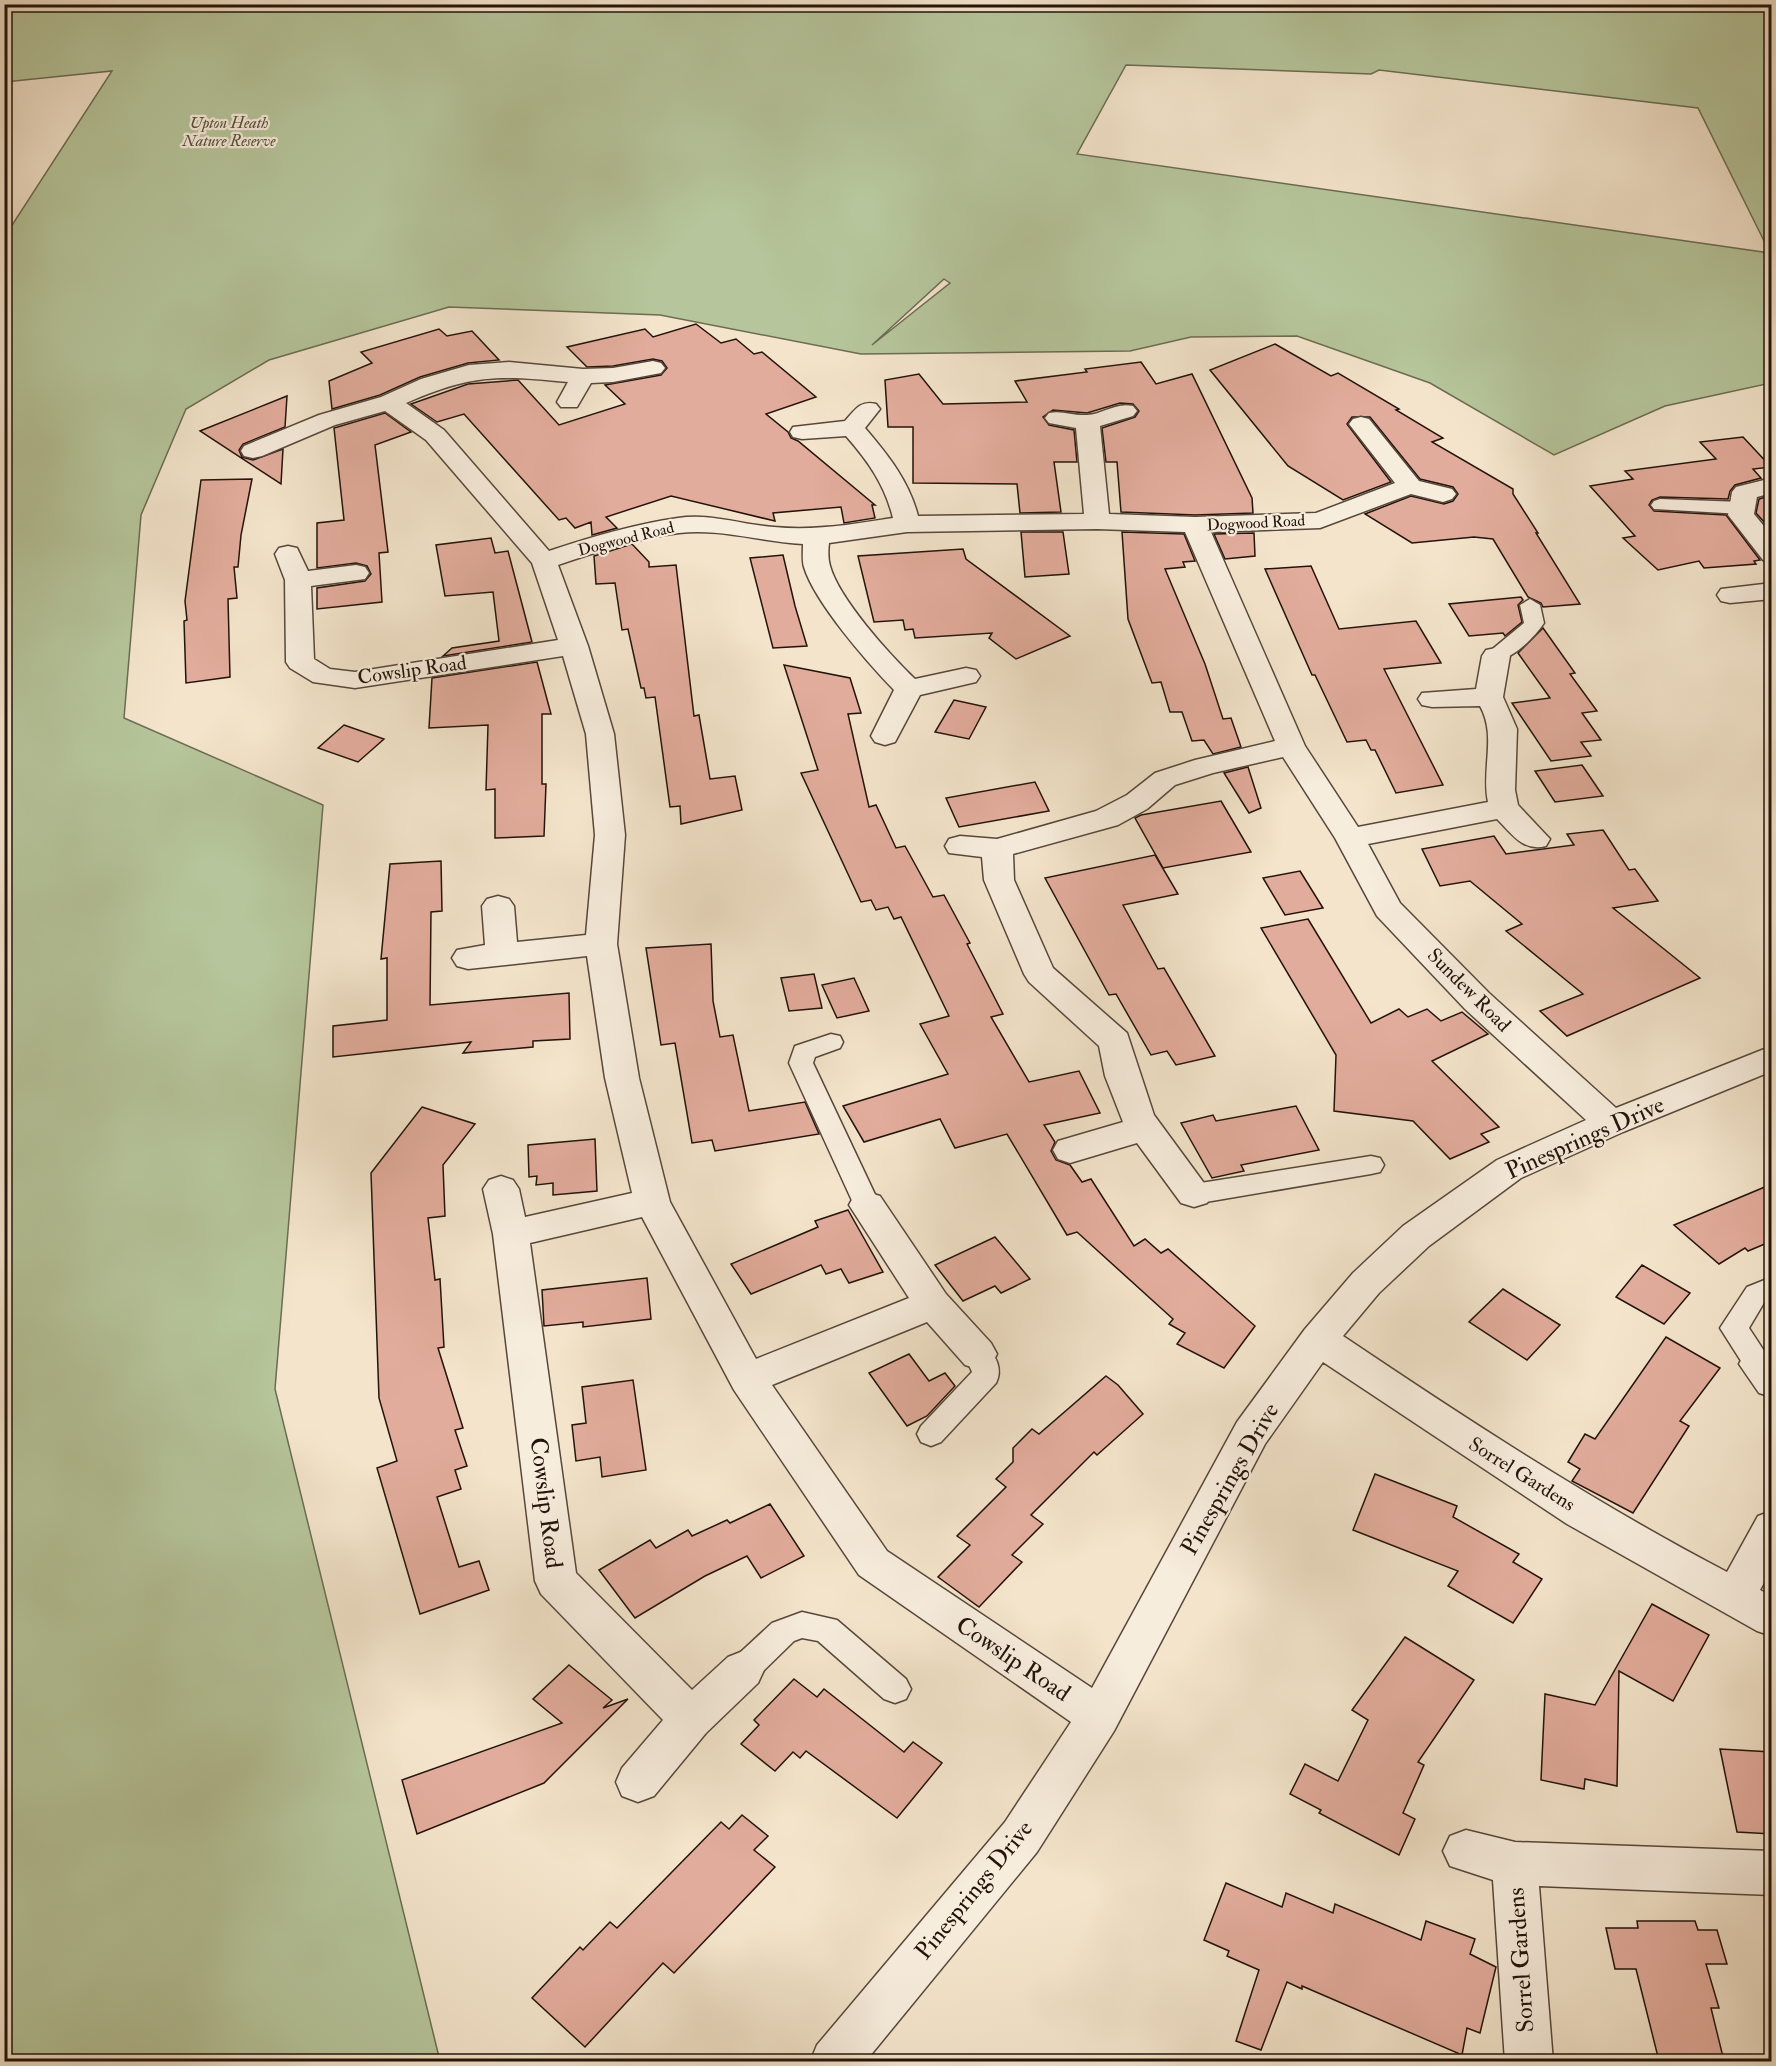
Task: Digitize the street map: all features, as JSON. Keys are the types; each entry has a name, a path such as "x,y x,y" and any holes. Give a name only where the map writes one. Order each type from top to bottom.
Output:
{"street":[{"path":"253,451 327,420 389,402 429,384 469,372 509,369 583,376 613,375 653,368"},
{"path":"569,402 583,376"},
{"name":"Cowslip Road","path":"389,402 435,435 544,561 574,646 600,734 610,835 601,944 622,1078 652,1202 747,1379 873,1563 1099,1717"},
{"path":"802,432 852,428 868,409"},
{"path":"1057,418 1088,422 1125,411"},
{"path":"1088,422 1097,521"},
{"path":"1361,424 1385,451 1410,486 1443,494"},
{"path":"852,428 886,468 902,497 907,524"},
{"path":"1772,485 1745,492 1741,515 1772,554"},
{"name":"Dogwood Road","path":"544,561 603,542 680,525 728,527 772,535 816,537 907,524 1097,521 1195,525 1320,520 1410,486"},
{"name":"Sundew Road","path":"1195,525 1291,746 1350,838 1388,909 1477,1001 1611,1123"},
{"path":"816,537 817,568 830,590 891,673 909,688"},
{"name":"Cowslip Road","path":"288,554 298,580 300,662 324,676 355,680 574,646"},
{"path":"298,580 356,573"},
{"path":"1730,595 1772,591"},
{"path":"1496,656 1489,697 1501,714 1505,744 1499,781 1504,808 1535,839"},
{"path":"909,688 966,676"},
{"path":"885,736 909,688"},
{"path":"1432,699 1489,697"},
{"path":"960,846 997,849 1107,818 1137,802 1165,779 1204,766 1291,746"},
{"path":"1350,838 1504,808"},
{"path":"997,849 999,880 1040,974 1115,1041 1122,1076 1138,1119 1194,1194"},
{"path":"498,906 502,954"},
{"path":"468,958 601,944"},
{"name":"Pinesprings Drive","path":"834,2061 1021,1837 1099,1717 1251,1433 1318,1339 1366,1283 1416,1236 1509,1168 1611,1123 1772,1058"},
{"path":"1070,1150 1145,1128"},
{"name":"Cowslip Road","path":"501,1189 511,1234 556,1581 691,1719"},
{"path":"511,1234 652,1202"},
{"path":"867,1205 933,1304 978,1354"},
{"path":"747,1379 933,1304"},
{"name":"Sorrel Gardens","path":"1318,1339 1525,1478 1621,1536 1772,1618"},
{"path":"1735,1596 1772,1528"},
{"path":"638,1782 691,1719 742,1670"},
{"path":"1466,1851 1515,1864"},
{"name":"Sorrel Gardens","path":"1529,2061 1515,1864 1772,1873"}],"lane":[{"path":"1660,505 1742,507"},
{"path":"1496,656 1508,643 1529,631 1534,623 1530,605"},
{"path":"831,1042 804,1052 801,1063 867,1205"},
{"path":"1194,1194 1371,1165"},
{"path":"1765,1373 1734,1328 1756,1294 1772,1287"},
{"path":"931,1434 986,1375 984,1363 978,1354"},
{"path":"742,1670 783,1632 802,1625 826,1629 895,1689"}],"green space":[{"name":"Upton Heath Nature Reserve","path":"4,5 1771,5 1771,383 1665,406 1554,455 1430,383 1297,336 1191,337 1130,351 861,354 660,315 449,307 269,360 186,409 141,515 124,718 323,805 275,1389 440,2061 5,2061 5,236 112,71 5,82","holes":["1126,65 1371,74 1379,70 1698,108 1770,253 1077,154","944,279 950,283 872,345"]}],"building":[{"path":"696,324 721,343 736,339 754,354 762,352 816,397 766,414 788,432 791,438 798,441 875,505 872,505 875,518 844,523 841,507 773,513 775,521 671,496 606,517 617,528 592,535 591,522 575,528 566,518 559,520 464,414 437,422 411,404 468,384 518,380 559,425 625,404 605,385 661,375 667,368 662,361 653,359 613,366 587,367 567,347 645,329 653,337"},
{"path":"439,329 447,336 472,331 499,360 468,363 420,377 380,395 332,409 329,381 372,363 361,352"},
{"path":"1275,344 1331,376 1338,373 1399,409 1396,410 1443,438 1432,442 1513,489 1513,494 1580,604 1543,607 1541,603 1528,597 1493,539 1474,537 1412,543 1365,514 1411,496 1444,504 1453,501 1458,494 1453,487 1420,479 1370,417 1352,417 1347,424 1391,482 1343,500 1288,466 1210,370"},
{"path":"1141,362 1156,384 1192,374 1252,498 1253,513 1195,515 1121,512 1117,462 1106,462 1102,428 1135,417 1139,411 1133,404 1120,403 1087,413 1053,410 1043,417 1049,425 1074,430 1077,462 1054,462 1061,512 1020,513 1017,484 913,483 913,427 888,427 885,380 919,374 943,404 1027,402 1015,381 1087,372 1085,369"},
{"path":"287,396 285,427 243,444 239,450 242,457 253,460 283,449 281,484 200,431"},
{"path":"385,413 411,432 375,445 388,552 379,553 382,602 317,609 317,588 365,581 371,574 367,566 356,563 317,568 317,523 344,520 334,428"},
{"path":"1743,437 1771,467 1753,469 1761,478 1735,485 1728,499 1660,497 1652,500 1649,505 1654,511 1726,515 1760,560 1754,561 1756,564 1704,568 1699,561 1658,570 1623,538 1635,536 1590,486 1633,479 1625,471 1716,459 1700,442"},
{"path":"252,479 241,535 238,567 234,567 237,598 228,599 230,677 186,683 185,601 201,480"},
{"path":"1772,495 1772,523 1765,523 1756,513 1759,499"},
{"path":"1021,532 1063,532 1069,574 1025,577"},
{"path":"1122,532 1184,534 1195,561 1183,562 1185,567 1165,569 1205,664 1223,719 1231,718 1241,747 1213,754 1204,740 1192,741 1182,712 1170,712 1161,682 1152,683 1128,619"},
{"path":"1254,533 1255,556 1225,559 1214,534"},
{"path":"491,538 495,553 508,551 532,642 443,656 452,648 499,641 493,592 445,596 436,545"},
{"path":"632,544 649,562 649,567 676,565 694,716 699,715 710,779 735,776 742,810 681,824 680,806 670,807 655,697 646,698 644,688 641,688 628,629 622,630 615,583 596,584 594,556"},
{"path":"963,549 966,559 1070,636 1016,659 989,638 992,633 915,638 913,629 905,630 903,620 874,622 858,556"},
{"path":"783,555 807,646 773,648 750,558"},
{"path":"1311,566 1339,629 1416,621 1441,663 1384,669 1443,785 1396,793 1375,750 1371,750 1366,740 1347,742 1315,675 1312,675 1265,569"},
{"path":"1521,597 1523,600 1518,605 1522,622 1505,636 1503,633 1469,636 1449,604"},
{"path":"1543,628 1575,673 1570,674 1597,711 1582,713 1601,740 1581,742 1591,756 1551,761 1512,703 1550,698 1518,653"},
{"path":"537,662 551,714 542,714 542,784 546,784 544,836 495,838 495,789 486,790 488,725 429,728 432,678"},
{"path":"784,665 850,678 861,713 848,714 869,807 876,805 896,848 905,846 933,897 944,895 970,943 967,944 1003,1014 991,1017 1029,1082 1079,1071 1100,1113 1044,1125 1055,1142 1051,1151 1056,1160 1070,1165 1082,1182 1091,1179 1134,1246 1145,1239 1161,1253 1168,1249 1255,1326 1224,1368 1177,1344 1185,1333 1169,1324 1173,1319 1077,1232 1067,1235 1007,1134 955,1148 940,1119 864,1142 843,1106 948,1074 920,1024 949,1016 901,917 894,919 888,907 876,910 871,900 861,902 801,773 818,770"},
{"path":"954,700 986,707 969,739 935,732"},
{"path":"344,725 384,739 358,762 318,748"},
{"path":"1582,765 1603,796 1555,802 1535,771"},
{"path":"1248,767 1261,808 1249,813 1224,773"},
{"path":"1035,782 1049,811 959,827 946,798"},
{"path":"1221,801 1251,852 1163,868 1135,818"},
{"path":"1603,830 1629,870 1635,869 1658,901 1613,908 1700,978 1567,1036 1540,1011 1583,994 1506,931 1522,924 1470,881 1440,886 1422,849 1494,836 1506,854 1574,845 1567,834"},
{"path":"1155,855 1178,894 1123,905 1158,969 1164,968 1215,1056 1176,1065 1167,1051 1151,1055 1116,994 1109,995 1045,878"},
{"path":"441,861 442,911 431,912 430,1005 569,993 570,1039 533,1041 533,1047 463,1053 471,1042 333,1057 333,1026 387,1020 387,958 381,959 390,864"},
{"path":"1300,871 1323,908 1285,915 1263,878"},
{"path":"1308,919 1371,1023 1399,1009 1408,1017 1427,1009 1441,1021 1462,1012 1488,1034 1432,1061 1499,1127 1481,1134 1489,1142 1450,1159 1413,1121 1334,1111 1336,1055 1261,928"},
{"path":"711,944 713,1001 720,1037 733,1035 749,1111 805,1102 819,1134 715,1151 712,1140 692,1143 675,1043 661,1045 646,948"},
{"path":"814,974 822,1008 789,1011 781,978"},
{"path":"854,978 869,1011 837,1018 822,985"},
{"path":"1296,1106 1319,1150 1241,1165 1244,1171 1212,1178 1181,1123 1213,1115 1216,1121"},
{"path":"422,1107 475,1124 443,1165 445,1216 428,1218 435,1280 440,1279 444,1347 438,1348 463,1428 455,1430 467,1466 455,1470 461,1489 437,1497 459,1567 479,1561 489,1590 420,1614 377,1468 397,1461 379,1398 371,1173"},
{"path":"595,1139 597,1191 553,1195 553,1183 536,1185 537,1176 529,1177 528,1145"},
{"path":"1772,1184 1772,1241 1748,1251 1745,1248 1719,1264 1674,1225"},
{"path":"848,1210 883,1272 849,1283 841,1269 826,1274 821,1265 751,1294 731,1264 818,1227 815,1221"},
{"path":"995,1237 1030,1279 1001,1293 995,1286 963,1301 935,1265"},
{"path":"1642,1265 1690,1293 1664,1324 1616,1297"},
{"path":"647,1278 651,1319 583,1327 583,1322 544,1326 542,1290"},
{"path":"1503,1289 1560,1325 1527,1360 1469,1322"},
{"path":"1666,1337 1720,1368 1680,1421 1689,1426 1633,1513 1572,1481 1580,1469 1568,1462 1585,1434 1595,1439"},
{"path":"909,1354 929,1381 945,1373 955,1386 927,1416 907,1426 869,1373"},
{"path":"1106,1376 1118,1385 1143,1414 1097,1455 1094,1452 1031,1515 1043,1524 1012,1555 1022,1562 979,1607 938,1577 970,1545 957,1536 1006,1487 996,1479 1013,1462 1013,1448 1032,1429 1039,1434"},
{"path":"633,1380 646,1470 602,1477 600,1457 576,1461 572,1425 586,1423 582,1387"},
{"path":"1375,1474 1457,1506 1453,1517 1519,1554 1513,1562 1542,1579 1513,1623 1448,1586 1458,1571 1353,1530"},
{"path":"770,1504 804,1556 761,1578 747,1556 705,1576 635,1618 599,1570 650,1540 656,1548 688,1530 692,1536 727,1520 730,1523"},
{"path":"1652,1604 1709,1635 1673,1701 1619,1671 1617,1786 1585,1779 1584,1789 1541,1780 1545,1694 1595,1705"},
{"path":"1405,1637 1474,1680 1418,1762 1424,1765 1403,1813 1415,1819 1399,1855 1319,1813 1321,1810 1290,1794 1305,1764 1338,1781 1368,1720 1352,1710"},
{"path":"569,1665 612,1700 603,1708 628,1699 544,1783 417,1834 402,1780 562,1723 533,1699"},
{"path":"794,1679 817,1697 824,1689 904,1752 913,1742 942,1763 897,1818 806,1751 800,1758 793,1752 775,1771 741,1744 759,1725 754,1720"},
{"path":"1720,1749 1772,1752 1772,1834 1737,1832"},
{"path":"742,1815 768,1836 754,1850 775,1867 674,1973 663,1963 585,2047 532,1998 580,1947 583,1950 610,1922 617,1928 721,1822 729,1829"},
{"path":"1226,1883 1282,1907 1286,1893 1333,1913 1335,1904 1421,1940 1426,1921 1475,1939 1470,1954 1496,1967 1480,2033 1467,2028 1462,2055 1302,1986 1302,1989 1287,1982 1261,2050 1236,2041 1259,1970 1227,1956 1229,1951 1204,1940"},
{"path":"1637,1921 1695,1921 1698,1930 1717,1930 1727,1964 1706,1964 1719,2008 1711,2008 1724,2061 1659,2061 1636,1969 1615,1969 1606,1928 1638,1928"}]}
